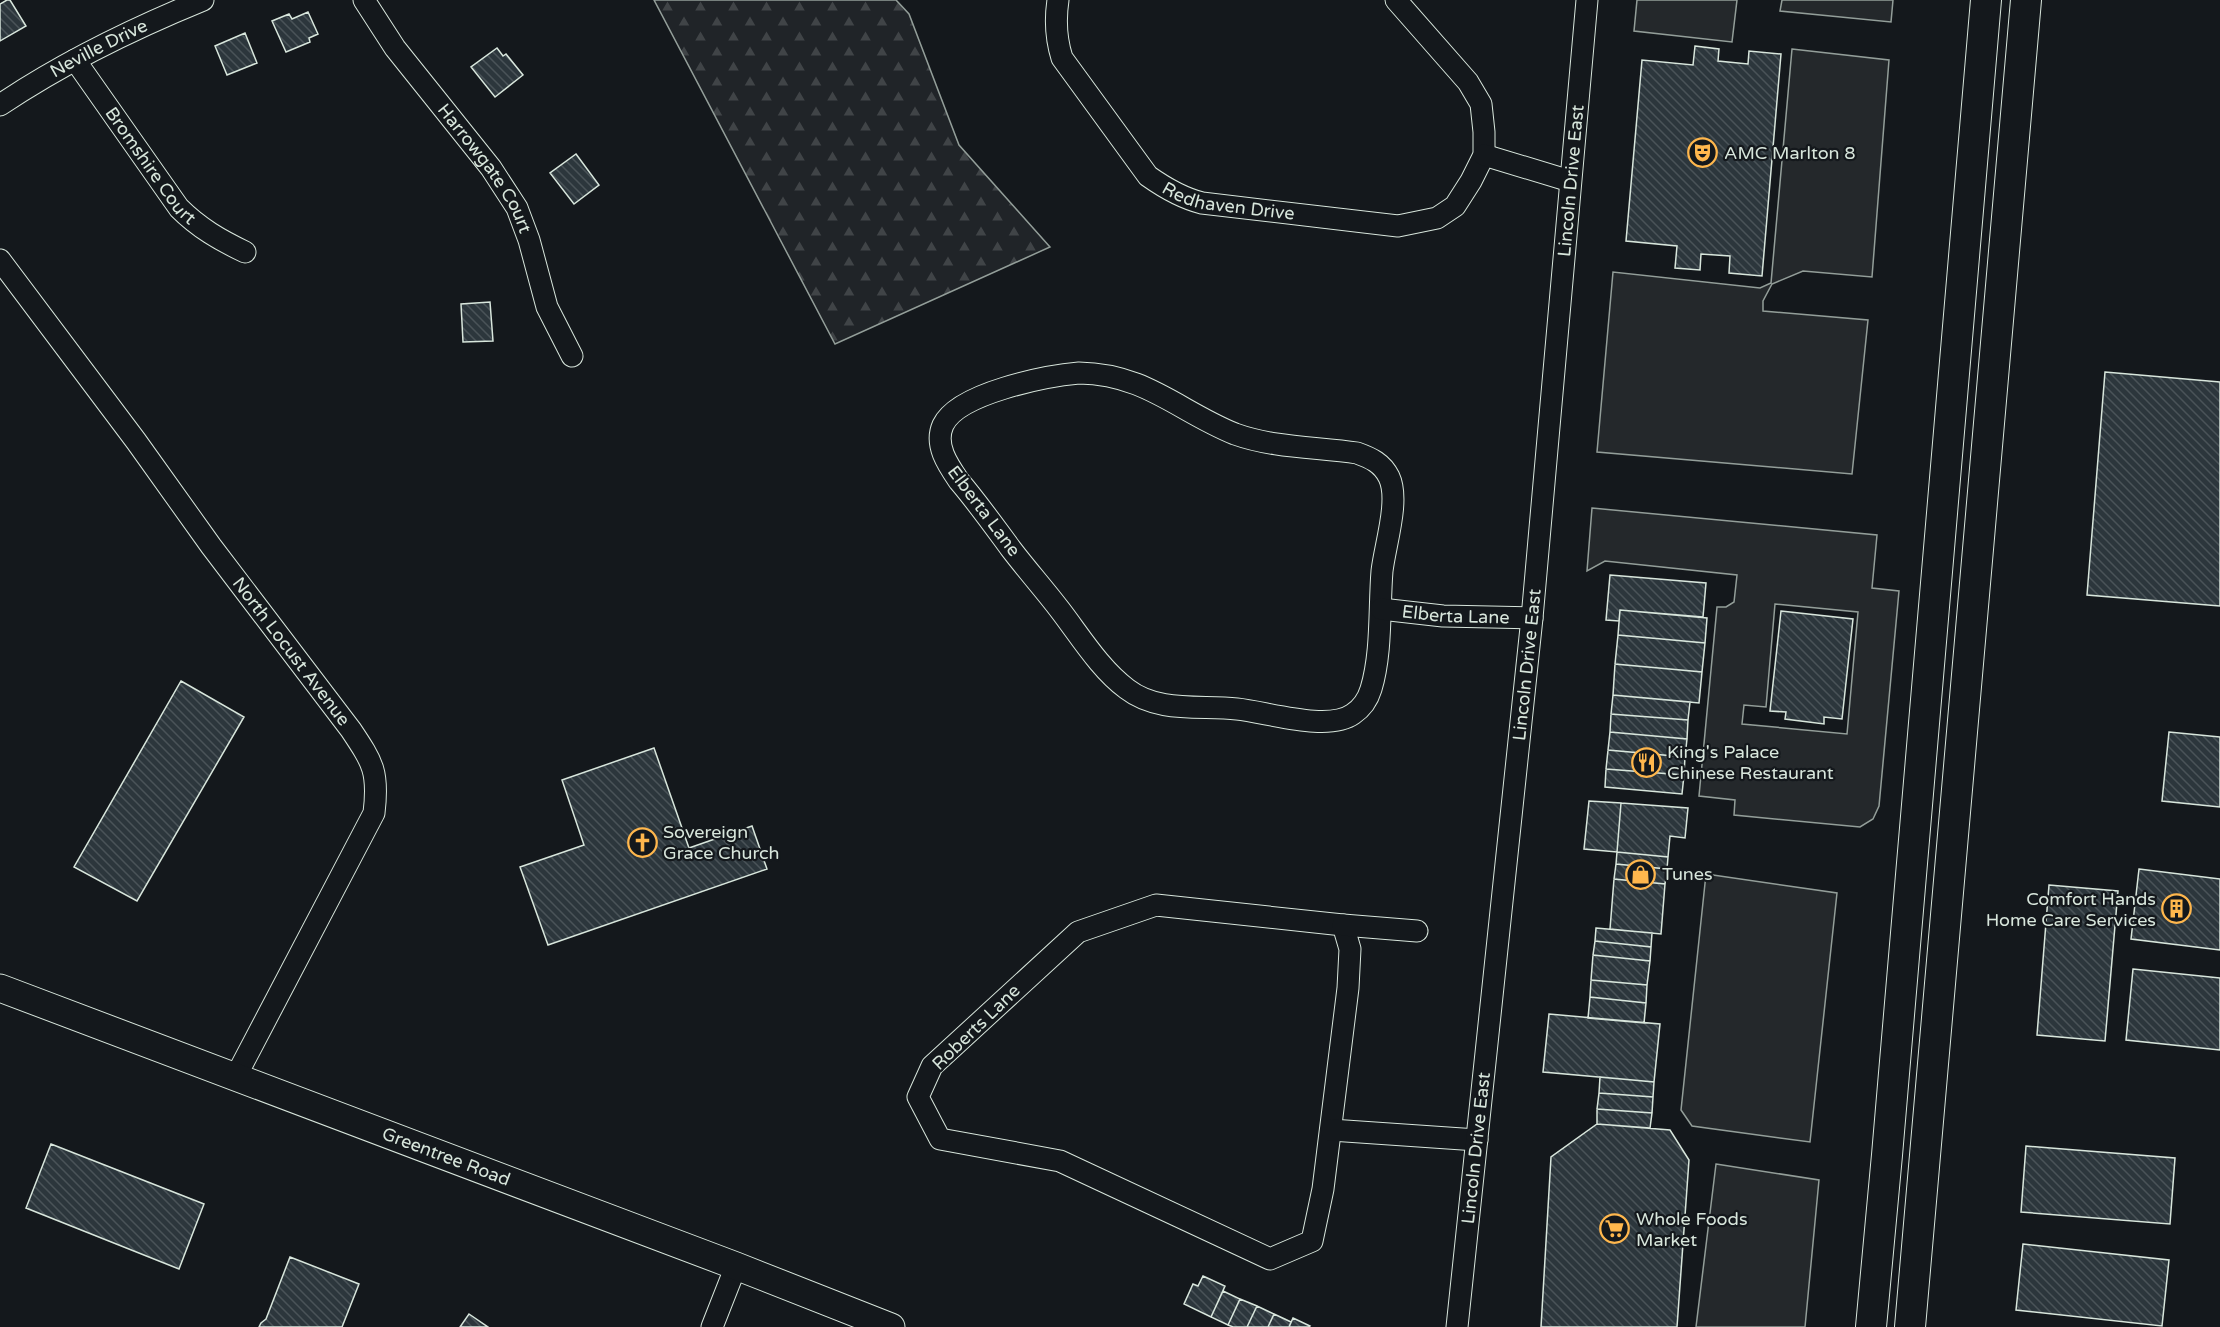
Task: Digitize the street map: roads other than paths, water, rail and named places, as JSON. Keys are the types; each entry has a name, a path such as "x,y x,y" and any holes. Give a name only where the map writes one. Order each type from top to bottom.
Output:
{"highway":[{"path":"1870,1327 1887,1155 1986,0"},
{"path":"1910,1327 2026,0"}],"main road":[{"name":"Greentree Road","path":"0,988 736,1266 891,1327"}],"street":[{"name":"Neville Drive","path":"0,105 75,60 137,27 202,0"},
{"name":"Harrowgate Court","path":"364,0 395,48 490,168 517,208 529,240 548,307 572,356"},
{"name":"Redhaven Drive","path":"1059,0 1056,16 1058,45 1062,58 1148,176 1184,198 1202,203 1387,225 1407,225 1437,218 1455,206 1471,182 1484,155 1484,132 1481,104 1468,82 1396,0"},
{"name":"Lincoln Drive East","path":"1457,1327 1532,618 1587,0"},
{"name":"Bromshire Court","path":"75,60 179,208 193,222 215,237 245,252"},
{"path":"1484,155 1570,181"},
{"name":"North Locust Avenue","path":"0,260 370,757 377,786 374,813 235,1078"},
{"name":"Elberta Lane","path":"1100,374 1139,384 1214,423 1254,440 1340,451 1372,458 1390,478 1392,492 1392,507 1382,571 1381,609 1371,691 1364,705 1352,715 1338,720 1322,721 1239,709 1178,707 1142,699 1113,677 1100,662 948,466 940,437 943,424 951,414 964,405 1017,384 1058,375 1100,374"},
{"name":"Elberta Lane","path":"1381,609 1443,616 1532,618"},
{"name":"Roberts Lane","path":"1156,905 1343,925 1350,949 1348,988 1323,1189 1312,1241 1270,1259 1060,1161 940,1139 918,1096 932,1066 1078,932 1156,905"},
{"path":"1343,925 1417,932"},
{"path":"1331,1130 1477,1140"},
{"path":"712,1327 736,1266"}],"place":[{"name":"AMC Marlton 8","path":"1703,153"},
{"name":"King's Palace Chinese Restaurant","path":"1646,762"},
{"name":"Sovereign Grace Church","path":"642,842"},
{"name":"Tunes","path":"1641,874"},
{"name":"Comfort Hands Home Care Services","path":"2177,909"},
{"name":"Whole Foods Market","path":"1615,1229"}]}
